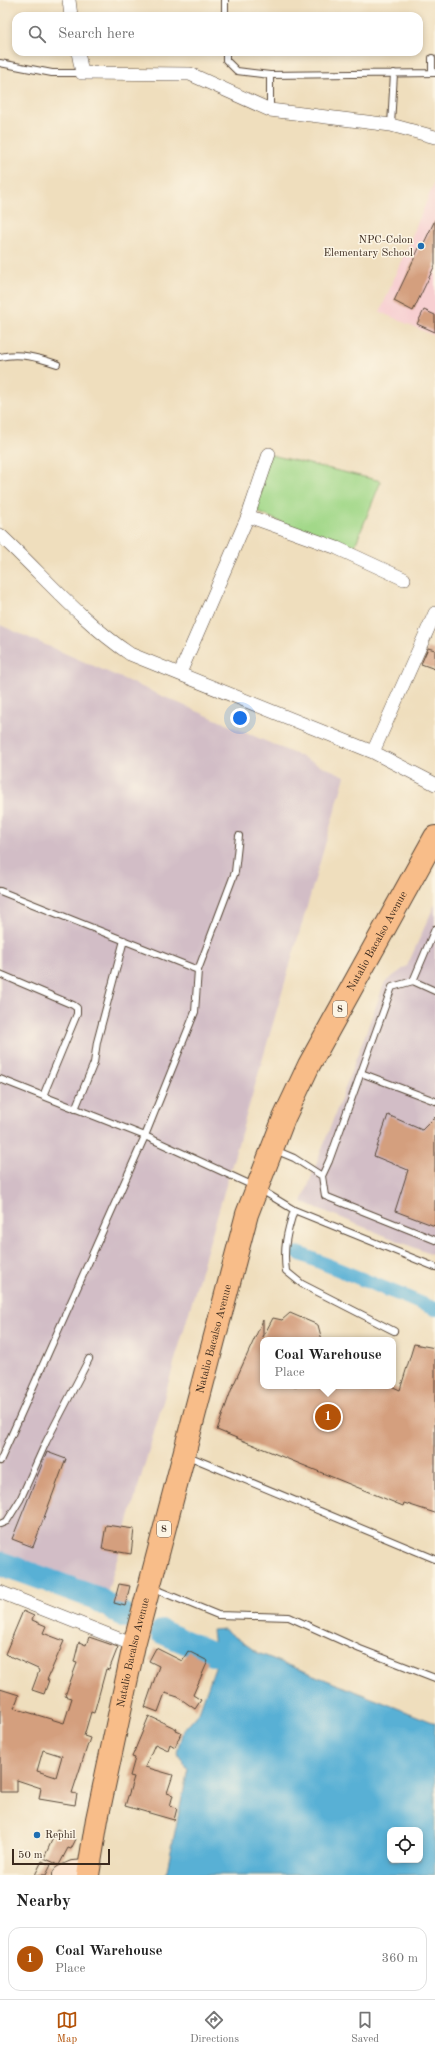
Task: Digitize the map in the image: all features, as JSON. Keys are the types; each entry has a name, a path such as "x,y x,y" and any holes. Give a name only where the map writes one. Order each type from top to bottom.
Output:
{"highway":[{"name":"Natalio Bacalso Avenue","path":"88,1872 97,1819 134,1645 183,1454 248,1214 284,1118 309,1065 433,846"}],"street":[{"path":"69,0 70,12"},
{"path":"79,56 82,73 190,74 270,110 391,125 435,137"},
{"path":"180,674 248,516 269,454"},
{"path":"248,516 337,548 404,579"},
{"path":"0,535 64,598 112,642 130,654 373,752 435,784"},
{"path":"373,752 435,613"},
{"path":"0,1592 134,1645"},
{"path":"62,1875 73,1870 88,1872"}],"lane":[{"path":"225,0 225,12"},
{"path":"226,56 226,60 237,71 270,74 434,73 432,58"},
{"path":"0,63 52,73 82,73"},
{"path":"391,125 394,73"},
{"path":"270,74 270,110"},
{"path":"0,357 8,355 36,357 57,364"},
{"path":"0,1461 145,1136 195,1012 198,970 235,872 240,836"},
{"path":"0,891 198,970"},
{"path":"413,981 435,929"},
{"path":"75,1109 94,1063 97,1042 124,940"},
{"path":"0,974 77,1008 77,1014 43,1096"},
{"path":"435,991 413,981 392,987 322,1176 325,1196 435,1240"},
{"path":"361,1073 435,1101"},
{"path":"0,1079 145,1136 258,1188 294,1210 435,1267"},
{"path":"272,1149 294,1158 322,1176"},
{"path":"294,1210 287,1230 284,1252 286,1271 302,1284 394,1331"},
{"path":"0,1524 7,1521 20,1500 46,1442 89,1359"},
{"path":"183,1454 435,1559"},
{"path":"149,1586 218,1615 289,1617 360,1649 435,1678"}],"shaded area":[{"name":"NPC-Colon Elementary School","path":"435,181 435,336 380,312"},
{"path":"0,625 345,776 107,1594 0,1554"},
{"path":"435,904 435,1256 302,1202 385,982 407,966"}],"green space":[{"path":"267,454 381,481 352,553 244,506"}],"water":[{"path":"224,1629 258,1653 435,1723 435,1875 166,1875 188,1769 177,1753 183,1730 199,1712 216,1664 212,1630"}],"building":[{"path":"435,220 435,265 413,311 394,301 421,244 423,245"},
{"path":"424,310 435,315 435,332 417,324"},
{"path":"428,648 435,650 435,669 421,664"},
{"path":"388,1115 422,1130 435,1117 435,1226 395,1211 408,1170 374,1156"},
{"path":"290,1313 318,1325 321,1337 263,1337 273,1318 282,1320"},
{"path":"263,1320 263,1337 260,1337 260,1389 396,1388 400,1390 414,1344 435,1348 435,1513 404,1503 403,1506 217,1430 232,1388"},
{"path":"47,1452 66,1459 33,1547 12,1539"},
{"path":"106,1525 134,1529 131,1554 102,1549"},
{"path":"119,1584 130,1586 125,1606 114,1603"},
{"path":"23,1611 34,1616 32,1620 46,1626 43,1633 64,1641 47,1680 49,1680 44,1694 32,1690 39,1671 38,1669 5,1654"},
{"path":"89,1637 118,1647 109,1670 106,1669 94,1713 91,1712 84,1736 90,1738 72,1793 77,1794 75,1805 39,1799 41,1788 17,1780 17,1792 0,1792 0,1689 19,1695 14,1708 64,1723 72,1698 65,1696 77,1663 74,1662 79,1642 86,1645","holes":["43,1750 62,1756 56,1777 37,1771"]},
{"path":"156,1648 182,1661 188,1651 208,1661 193,1695 201,1700 195,1709 178,1697 165,1693 158,1712 145,1707 159,1666 149,1661"},
{"path":"149,1716 177,1729 176,1731 181,1733 175,1747 170,1744 168,1750 155,1744 145,1767 173,1775 167,1793 173,1795 170,1806 177,1808 174,1820 125,1806 134,1777 130,1776 135,1758 132,1757"},
{"path":"57,1829 76,1839 71,1849 68,1848 59,1865 44,1858"},
{"path":"42,1861 51,1865 46,1875 35,1875"}],"waterway":[{"path":"298,1253 435,1309"},
{"path":"0,1563 96,1598 125,1616"},
{"path":"162,1632 213,1654"}],"place":[{"name":"NPC-Colon Elementary School","path":"421,246"},
{"name":"Coal Warehouse","path":"328,1417"},
{"name":"Rephil","path":"37,1835"}]}
